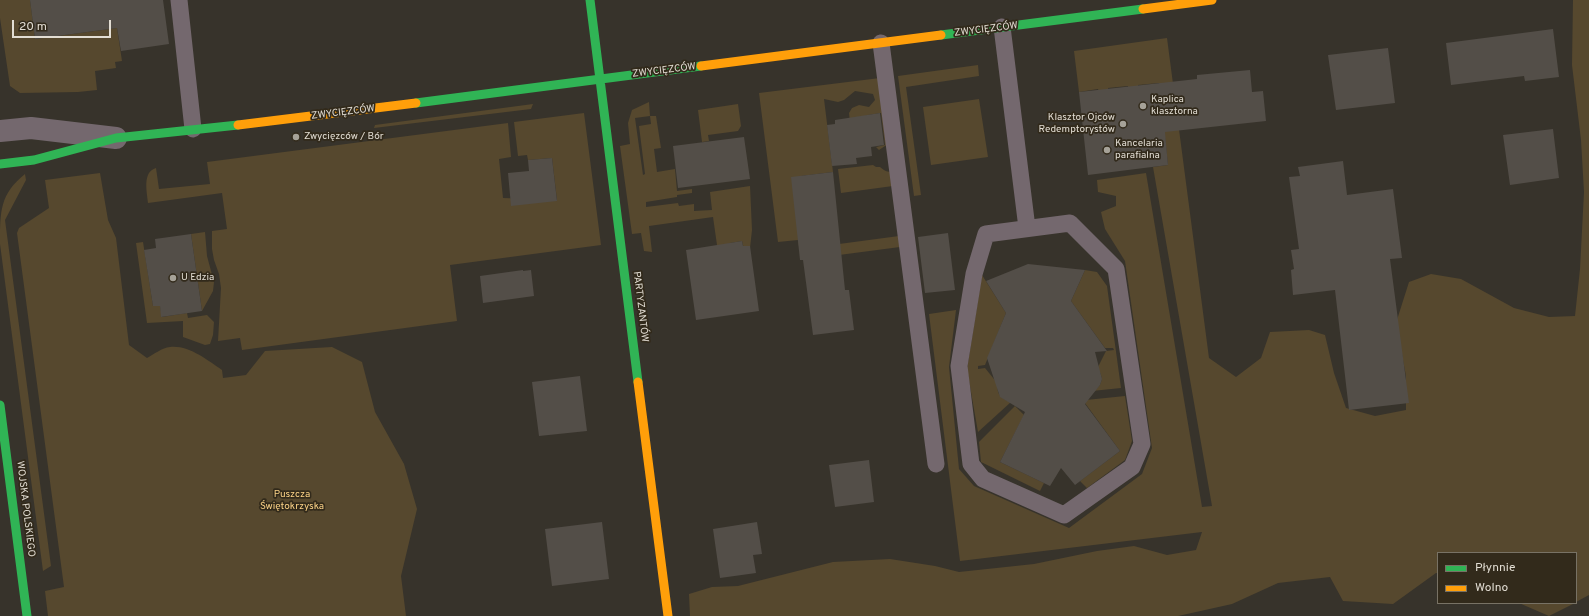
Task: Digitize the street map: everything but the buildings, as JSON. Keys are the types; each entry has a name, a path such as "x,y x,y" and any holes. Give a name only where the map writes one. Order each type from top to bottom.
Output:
{"street":[{"name":"PARTYZANTÓW","path":"590,0 668,616"},
{"name":"ZWYCIĘZCÓW","path":"0,164 34,160 116,138 288,120 1212,0"},
{"name":"ZWYCIĘZCÓW","path":"0,131 31,128 116,138"},
{"name":"WOJSKA POLSKIEGO","path":"0,405 27,616"}],"lane":[{"path":"179,0 193,129"},
{"path":"1002,27 1027,228"},
{"path":"881,43 936,464"},
{"path":"1070,223 1116,269 1142,444 1132,467 1064,515 983,479 971,464 959,366 974,274 986,234 1027,228 1070,223"}],"green space":[{"path":"0,0 30,0 35,39 117,28 122,61 115,62 116,68 95,71 97,90 78,92 20,93 10,86 0,18"},
{"path":"1573,0 1589,0 1589,595 1577,601 1577,552 1437,552 1437,573 1393,604 1343,601 1330,577 1278,583 1232,604 1178,616 690,616 689,594 712,587 738,586 833,562 890,559 935,566 959,572 1034,564 1097,551 1134,546 1167,555 1196,550 1202,532 960,561 929,314 956,310 949,367 959,469 974,486 1069,528 1142,474 1152,448 1125,261 1105,229 1101,212 1116,206 1116,196 1098,192 1097,180 1146,173 1202,507 1212,506 1153,167 1168,165 1159,83 1138,85 1138,88 1128,89 1128,86 1108,88 1108,91 1099,92 1098,89 1079,92 1074,51 1167,38 1209,358 1236,377 1261,358 1270,332 1309,330 1325,335 1334,373 1346,408 1375,416 1406,410 1406,376 1396,323 1409,282 1431,274 1461,279 1514,308 1549,317 1575,316 1580,269 1584,192 1581,140 1572,65"},
{"path":"978,65 979,76 906,87 921,195 914,196 898,76"},
{"path":"880,78 888,144 879,150 876,147 885,145 881,113 868,115 850,122 849,113 852,108 859,105 869,107 875,100 873,94 855,91 844,100 838,102 824,99 833,172 801,176 824,246 899,236 900,247 801,260 798,240 778,242 759,93"},
{"path":"979,99 988,157 931,165 923,107"},
{"path":"649,102 650,116 656,116 661,148 654,149 657,172 675,169 677,191 692,189 692,193 646,202 646,207 678,203 679,206 694,204 694,211 712,210 710,192 750,186 752,230 750,248 744,249 742,241 730,243 718,252 713,217 649,226 652,252 644,251 641,233 632,234 620,146 630,144 628,123 632,110","holes":["650,116 651,124 639,126 645,174 643,175 635,118"]},
{"path":"533,104 531,109 374,128 375,125"},
{"path":"738,104 741,126 738,131 708,135 709,141 702,142 698,110"},
{"path":"584,113 601,245 450,265 457,321 242,350 240,338 218,341 221,288 212,249 212,231 227,229 222,193 148,203 146,188 147,178 152,170 156,168 159,189 210,184 207,162 508,123 511,157 499,159 503,198 557,200 552,158 528,160 527,155 518,156 514,122"},
{"path":"873,165 890,172 892,171 893,186 841,193 838,169"},
{"name":"Puszcza Świętokrzyska","path":"100,173 108,220 116,238 129,345 147,358 158,351 170,347 184,348 198,354 222,370 223,378 246,375 265,351 332,347 362,362 375,412 404,464 417,509 401,576 406,616 48,616 45,591 64,587 17,233 19,228 49,208 45,180"},
{"path":"25,174 26,180 5,220 51,566 43,571 0,244 0,222 3,204 11,189"},
{"path":"205,232 207,256 214,282 213,291 202,311 191,234"},
{"path":"143,242 153,306 160,306 162,317 187,313 188,318 207,315 214,322 213,335 210,344 205,345 183,337 183,321 147,323 136,243"},
{"path":"1085,270 1097,272 1107,286 1121,388 1092,391 1100,385 1102,378 1097,369 1106,351 1114,350 1113,348 1105,348 1071,301"},
{"path":"982,275 1006,313 985,365 978,366 978,369 985,368 998,384 1000,396 1011,402 978,432 967,369"},
{"path":"1125,396 1132,441 1125,460 1087,488 1080,481 1120,451 1085,403 1086,400"},
{"path":"1015,406 1024,415 1000,462 1044,483 1040,491 981,462 979,442"},
{"path":"1521,604 1573,604 1549,616"}],"traffic: fast":[{"path":"590,0 638,382"},
{"path":"941,35 1143,9"},
{"path":"416,103 701,66"},
{"path":"0,164 34,160 116,138 238,125"},
{"path":"0,405 27,616"}],"traffic: slow":[{"path":"1143,9 1212,0"},
{"path":"701,66 941,35"},
{"path":"238,125 416,103"},
{"path":"638,382 668,616"}],"place":[{"name":"Kaplica klasztorna","path":"1143,106"},
{"name":"Klasztor Ojców Redemptorystów","path":"1123,124"},
{"name":"Zwycięzców / Bór","path":"296,137"},
{"name":"Kancelaria parafialna","path":"1107,150"},
{"name":"U Edzia","path":"173,278"}]}
